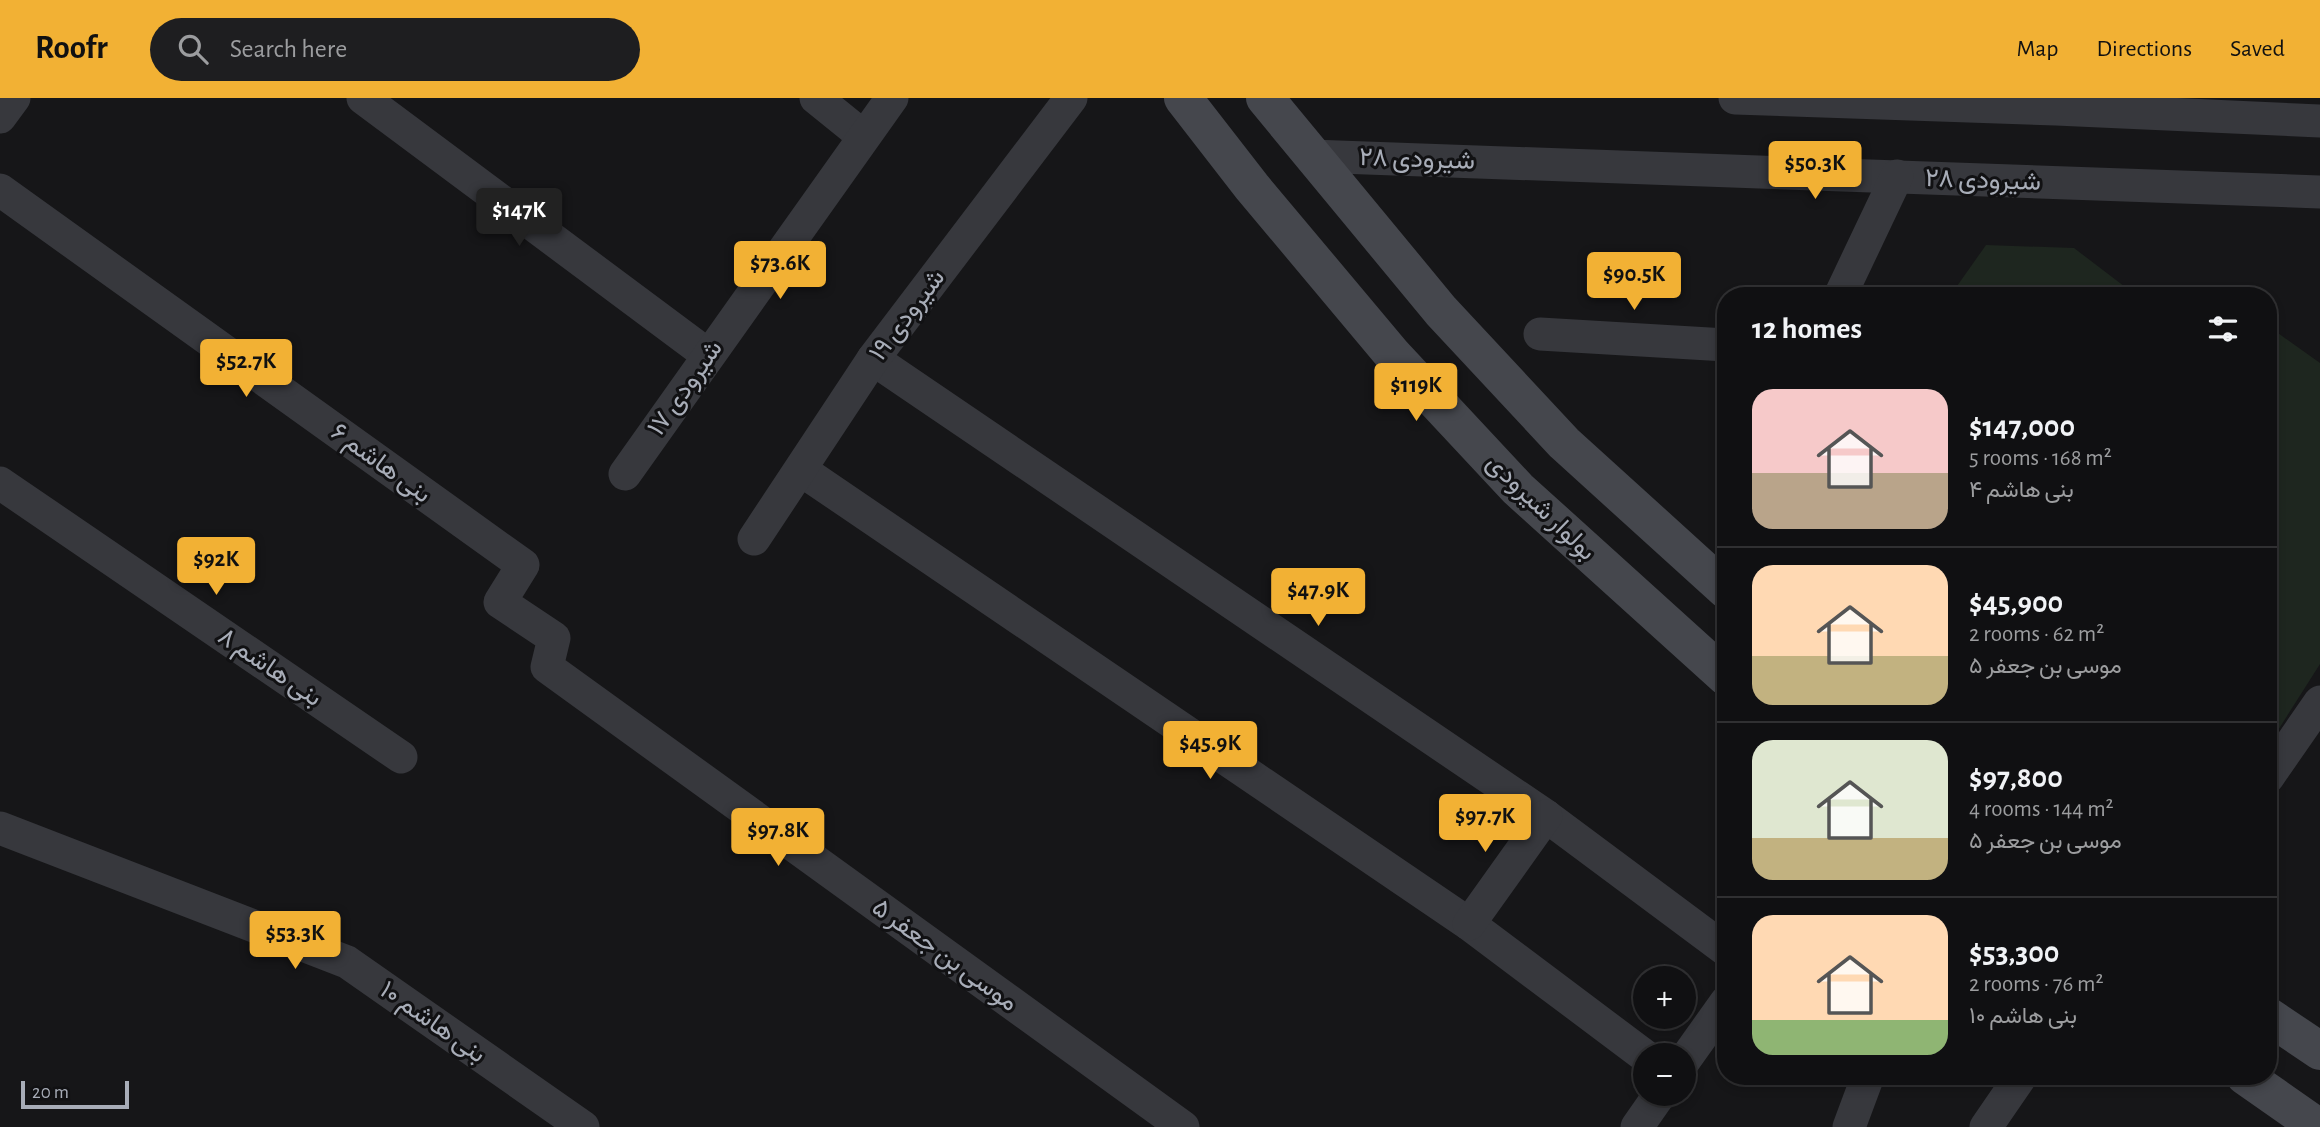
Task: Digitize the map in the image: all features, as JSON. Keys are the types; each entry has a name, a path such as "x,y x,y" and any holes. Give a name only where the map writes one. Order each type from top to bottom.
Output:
{"main road":[{"name":"بولوار شیرودی","path":"1183,98 1252,187 1392,354 1518,489 1717,669"},
{"path":"1265,98 1441,311 1564,443 1717,582"},
{"path":"2277,1022 2320,1051"},
{"path":"2258,1085 2318,1127"}],"street":[{"path":"0,117 14,98"},
{"path":"362,98 708,355"},
{"path":"816,98 863,136"},
{"name":"شیرودی ۱۷","path":"625,474 892,98"},
{"name":"شیرودی ۱۹","path":"754,540 873,359 1071,98"},
{"path":"1735,98 2056,103 2320,121"},
{"name":"شیرودی ۲۸","path":"1311,156 2320,192"},
{"path":"1844,287 1897,177"},
{"name":"بنی هاشم ۶","path":"0,190 523,565"},
{"path":"1539,334 1717,344"},
{"path":"873,359 1546,816 1717,943"},
{"path":"801,470 1469,924 1633,1047"},
{"name":"بنی هاشم ۸","path":"0,483 401,757"},
{"name":"موسی بن جعفر ۵","path":"523,565 500,602 554,638 547,667 1183,1127"},
{"path":"2277,764 2320,702"},
{"path":"1469,924 1546,816"},
{"name":"بنی هاشم ۱۰","path":"0,828 347,962 583,1127"},
{"path":"1696,1044 1717,1015"},
{"path":"1849,1127 1865,1085"},
{"path":"1986,1127 2015,1085"},
{"path":"1637,1127 1652,1106"}],"shaded area":[{"path":"1986,245 2074,248 2125,287 1956,287"},
{"path":"2277,332 2320,363 2320,664 2277,732"}]}
